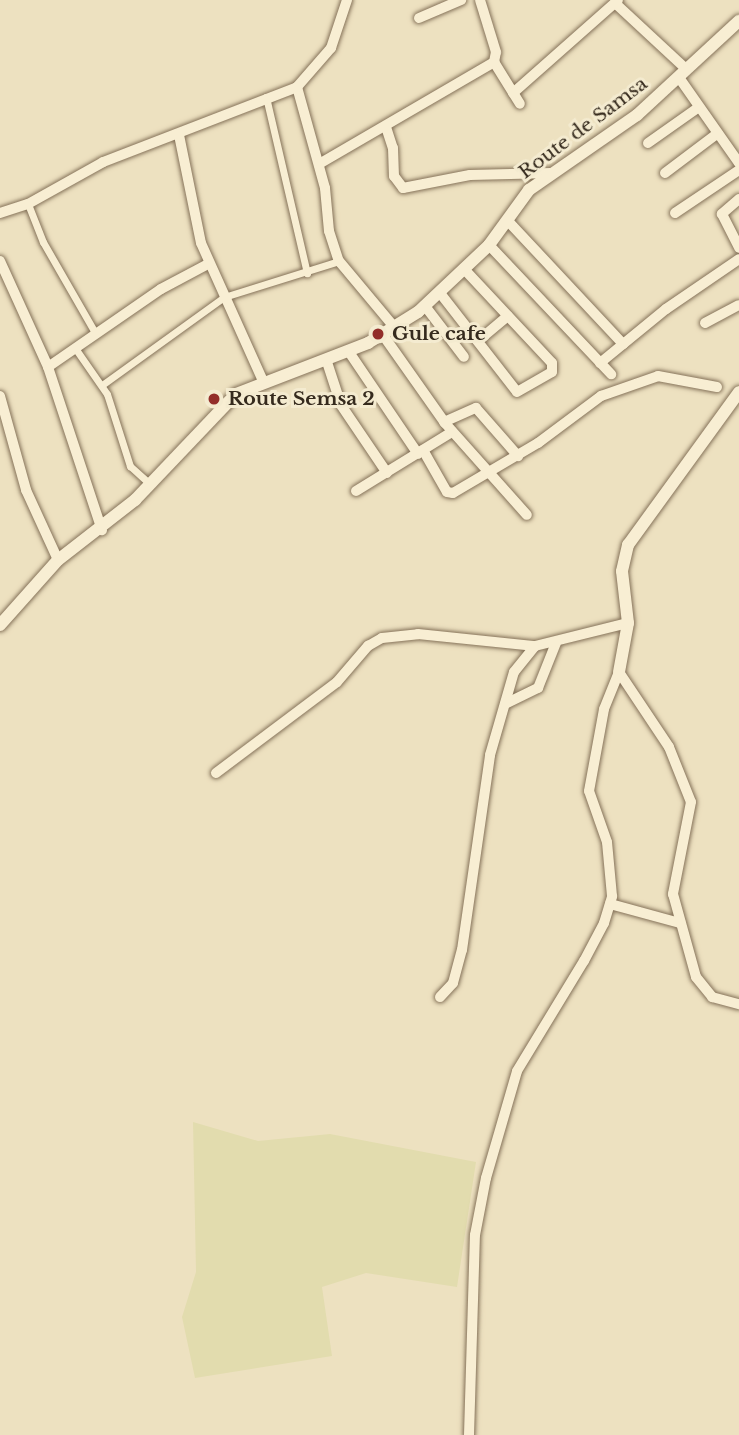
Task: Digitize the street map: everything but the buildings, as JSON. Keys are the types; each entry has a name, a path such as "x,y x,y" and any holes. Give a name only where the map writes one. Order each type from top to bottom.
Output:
{"street":[{"path":"0,213 28,204 103,162 179,135 265,97 297,87 331,48 347,0"},
{"path":"419,18 461,0"},
{"path":"480,0 496,52 494,62 520,104"},
{"path":"513,93 617,1 683,74 699,107 739,163"},
{"name":"Route de Samsa","path":"0,625 58,560 102,530 150,484 221,407 263,381 349,352 395,328 425,306 489,245 529,190 617,130 683,74 739,20"},
{"path":"319,164 494,62"},
{"path":"297,87 319,164 338,261 395,328"},
{"path":"265,97 307,274"},
{"path":"648,143 699,107"},
{"path":"386,127 393,148 394,176 403,188 470,175 551,173"},
{"path":"665,173 718,134"},
{"path":"179,135 192,211 208,264 263,381"},
{"path":"675,214 739,170"},
{"path":"739,199 722,214 739,248"},
{"path":"28,204 43,242 96,334"},
{"path":"507,220 623,344"},
{"path":"489,245 611,374"},
{"path":"600,363 739,258"},
{"path":"0,261 48,367 102,530"},
{"path":"102,385 224,297 307,274 338,261"},
{"path":"48,367 161,289 208,264"},
{"path":"440,293 517,392 552,372 552,363 464,270"},
{"path":"705,323 739,305"},
{"path":"425,306 464,357"},
{"path":"478,341 508,316"},
{"path":"383,334 444,422 527,515"},
{"path":"75,348 102,385 112,406 126,460 150,484"},
{"path":"349,352 448,493 519,456 589,402 646,378 657,376 717,387"},
{"path":"326,359 341,405 387,473"},
{"path":"469,1435 475,1235 486,1178 517,1070 584,961 610,904 613,883 607,842 589,791 604,709 619,672 628,622 622,576 631,538 739,392"},
{"path":"0,396 26,490 58,560"},
{"path":"444,422 476,408 519,456"},
{"path":"356,491 452,432"},
{"path":"216,773 337,681 368,646 382,638 418,634 535,646 556,643 628,622"},
{"path":"505,704 538,688 556,643"},
{"path":"440,997 453,983 462,950 490,755 520,661 535,646"},
{"path":"619,672 669,747 691,802 674,886 680,923 703,989 712,997 739,1004"},
{"path":"610,904 680,923"}],"shaded area":[{"path":"193,1122 258,1141 330,1134 476,1162 457,1287 366,1273 322,1287 332,1356 195,1378 182,1317 196,1272"}],"place":[{"name":"Gule cafe","path":"378,334"},
{"name":"Route Semsa 2","path":"214,399"}]}
